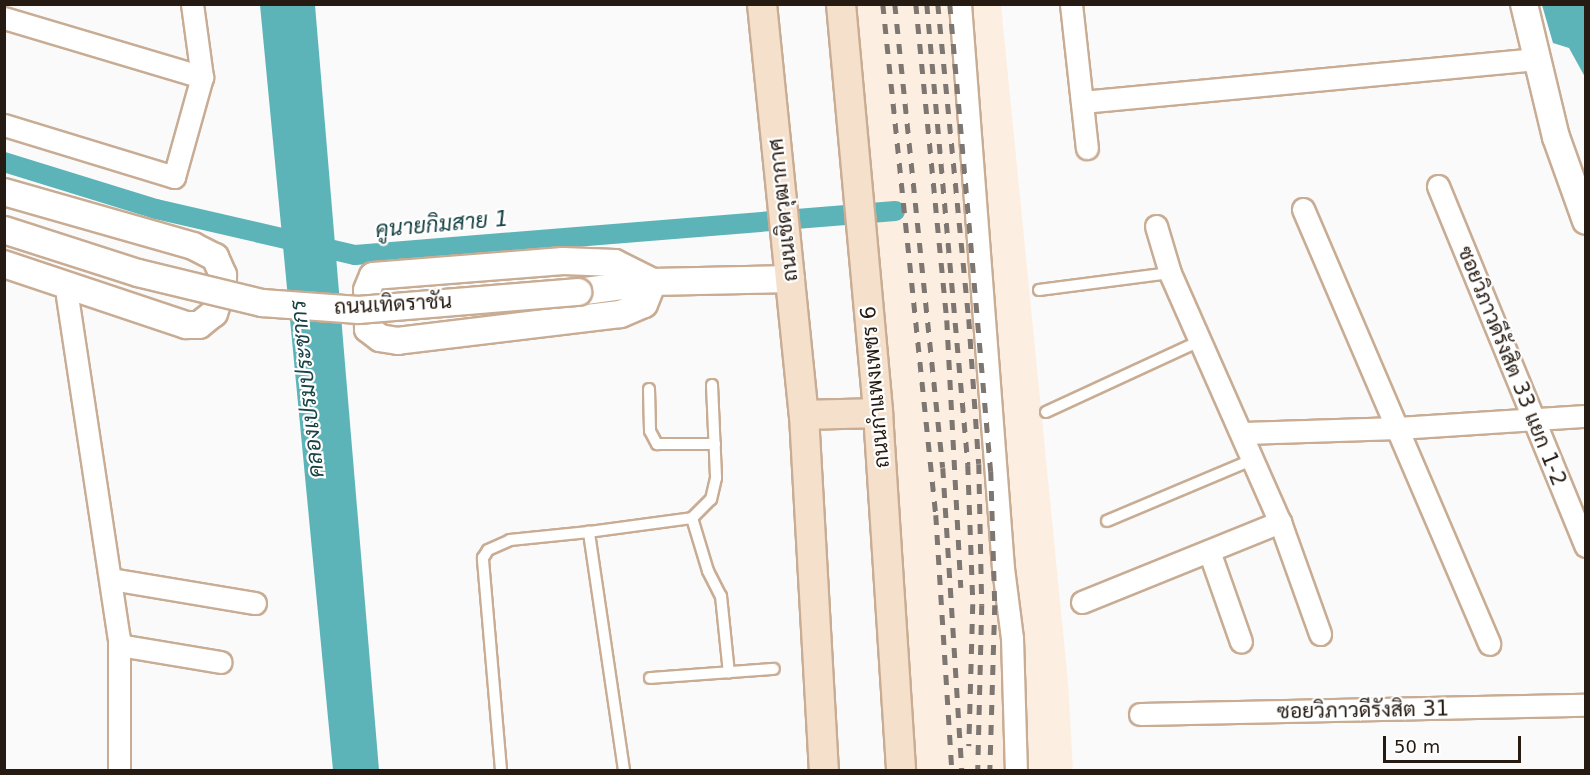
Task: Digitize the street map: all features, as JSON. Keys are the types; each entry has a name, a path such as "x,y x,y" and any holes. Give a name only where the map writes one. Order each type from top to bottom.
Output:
{"main road":[{"name":"ถนนเชิดวุฒากาศ","path":"762,4 804,415 824,771"},
{"name":"ถนนกำแพงเพชร 6","path":"841,4 878,413 900,771"},
{"path":"804,415 878,413"}],"street":[{"path":"4,125 174,177 202,77 192,4"},
{"path":"960,4 1003,568 1013,648 1016,771"},
{"path":"1071,4 1087,148"},
{"path":"1524,4 1556,136 1586,221"},
{"path":"4,18 202,77"},
{"path":"1082,102 1537,59"},
{"name":"ซอยวิภาวดีรังสิต 33 แยก 1-2","path":"1438,186 1586,546"},
{"path":"4,192 193,246 215,257 223,275 223,287 214,313 199,325 186,325 4,264"},
{"path":"1303,209 1489,644"},
{"path":"1156,226 1170,273 1244,433 1280,522 1320,634"},
{"name":"ถนนเทิดราชัน","path":"4,230 149,276 262,303 359,310 578,292 652,282 790,279"},
{"path":"562,261 615,263 652,282 644,304 620,314 398,340 380,338 368,329 367,290 373,276 390,272 562,261"},
{"path":"67,297 111,579 119,645 119,771"},
{"path":"1244,433 1398,428 1586,416"},
{"path":"1082,602 1280,522"},
{"path":"1209,551 1241,642"},
{"path":"111,579 255,603"},
{"path":"119,645 221,662"},
{"name":"ซอยวิภาวดีรังสิต 31","path":"1140,714 1586,705"}],"lane":[{"path":"1039,291 1170,273"},
{"path":"1046,412 1200,341"},
{"path":"501,771 483,558 488,550 510,540 692,518 711,499 714,490 715,444 712,385"},
{"path":"649,389 650,431 657,444 715,444"},
{"path":"1107,520 1254,458"},
{"path":"692,518 708,572 721,596 729,673"},
{"path":"589,532 624,771"},
{"path":"650,678 774,669"}],"shaded area":[{"path":"852,5 1001,5 1068,682 1073,770 911,770"}],"water":[{"name":"คลองเปรมประชากร","path":"260,5 315,5 379,770 333,770"},
{"path":"1542,5 1585,5 1585,77 1569,48 1553,43"}],"waterway":[{"name":"คูนายกิมสาย 1","path":"4,162 156,209 355,255 895,211"}],"railway":[{"path":"883,4 936,515 952,770"},
{"path":"895,4 943,468 962,770"},
{"path":"916,4 947,320 961,588"},
{"path":"927,4 968,465 973,604 969,746"},
{"path":"938,4 969,319 979,464 982,605 978,770"},
{"path":"950,4 991,471 995,605 990,770"}]}
